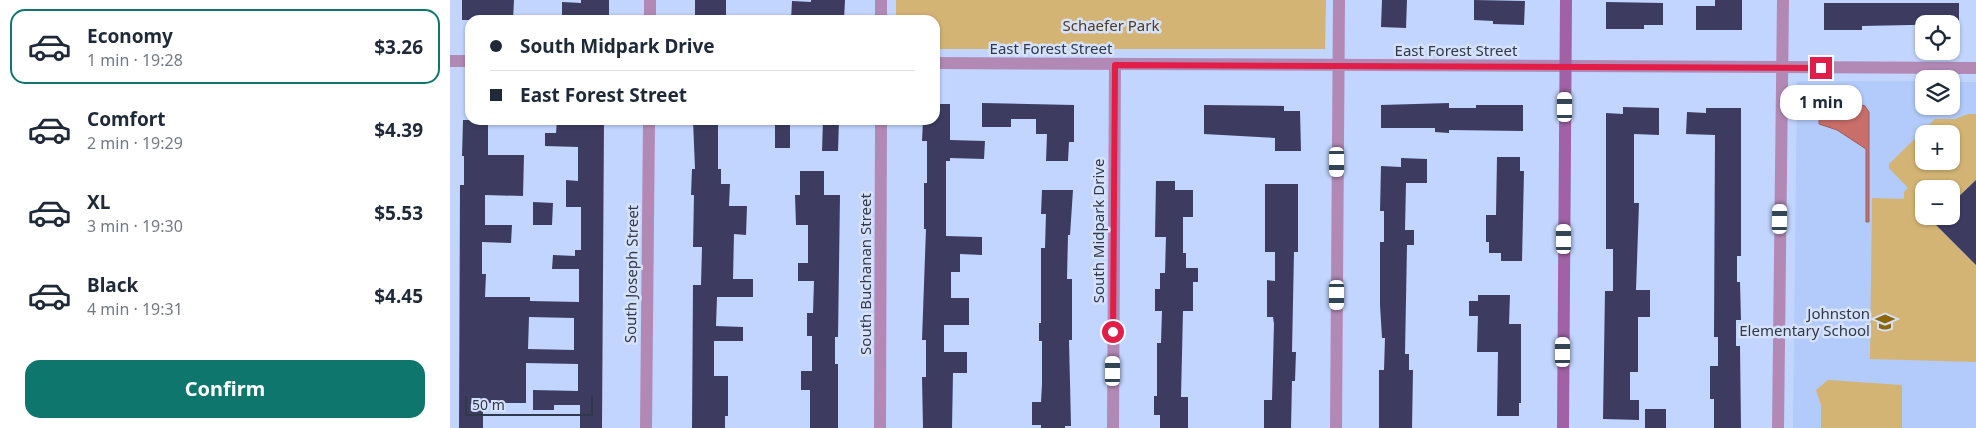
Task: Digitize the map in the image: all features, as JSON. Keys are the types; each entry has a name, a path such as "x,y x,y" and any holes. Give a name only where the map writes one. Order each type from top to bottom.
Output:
{"street":[{"path":"650,0 650,15"},
{"path":"881,15 882,0"},
{"path":"1336,428 1339,0"},
{"path":"1563,428 1566,0"},
{"path":"1778,428 1782,0"},
{"path":"450,61 465,61"},
{"name":"East Forest Street","path":"940,64 1976,68"},
{"name":"South Midpark Drive","path":"1113,428 1115,65"},
{"name":"South Joseph Street","path":"646,428 649,125"},
{"name":"South Buchanan Street","path":"880,428 881,125"}],"shaded area":[{"name":"Johnston Elementary School","path":"1797,81 1915,81 1915,115 1960,115 1960,82 1976,82 1976,428 1793,428"},
{"path":"1848,100 1865,106 1869,112 1869,222 1866,222 1866,149 1837,130 1819,124 1819,113 1837,101"}],"green space":[{"name":"Schaefer Park","path":"896,0 1326,0 1325,49 940,49 940,15 896,15"},
{"path":"1968,114 1976,114 1976,180 1960,195 1960,180 1915,180 1915,225 1936,225 1976,265 1976,362 1870,359 1872,198 1904,199 1904,192 1908,188 1889,168 1889,164 1915,139 1915,170 1960,170 1960,125 1929,125 1935,119 1955,119"},
{"path":"1828,380 1902,385 1902,428 1821,428 1821,405 1816,390"}],"building":[{"path":"462,0 514,0 513,15 465,15 465,20 462,20"},
{"path":"581,0 609,0 609,15 562,15 562,2 581,3"},
{"path":"695,0 726,0 726,15 695,15"},
{"path":"811,0 845,0 844,15 791,15 792,1 811,2"},
{"path":"1382,0 1407,0 1406,28 1381,27"},
{"path":"1474,0 1525,1 1524,25 1493,24 1493,21 1474,20"},
{"path":"1715,0 1742,0 1742,30 1696,30 1696,6 1715,6"},
{"path":"1606,2 1663,3 1663,25 1644,25 1644,29 1606,29"},
{"path":"1824,3 1959,3 1959,15 1915,15 1915,25 1862,26 1862,30 1824,30"},
{"path":"982,103 1074,105 1074,142 1069,142 1068,161 1046,161 1047,134 1036,134 1036,119 1011,119 1011,127 982,127"},
{"path":"1449,103 1449,108 1476,108 1476,105 1523,105 1523,131 1449,130 1449,133 1435,132 1435,128 1381,128 1381,105"},
{"path":"940,104 950,104 950,140 985,141 984,159 950,158 950,161 946,161 946,236 982,237 982,255 960,254 960,272 951,272 951,298 969,298 969,325 944,325 944,352 967,352 967,373 953,373 952,428 923,428 922,377 926,377 926,340 922,340 926,229 924,229 924,183 927,183 927,141 922,141 923,125 940,125"},
{"path":"1204,105 1284,106 1284,111 1300,111 1301,151 1275,151 1275,138 1204,134"},
{"path":"1623,107 1659,108 1659,135 1634,134 1634,203 1639,203 1636,290 1650,290 1650,317 1638,317 1638,372 1630,372 1630,400 1639,400 1639,420 1603,419 1605,291 1613,291 1613,249 1606,249 1606,113 1623,114"},
{"path":"1706,108 1741,108 1741,256 1737,256 1737,282 1740,282 1741,320 1736,320 1736,346 1740,346 1741,428 1714,428 1714,399 1710,399 1710,366 1718,366 1718,337 1714,337 1715,135 1686,134 1687,112 1706,113"},
{"path":"463,120 465,120 465,125 488,125 488,155 524,155 523,196 485,195 485,225 512,225 511,243 482,242 482,274 486,274 485,297 530,297 530,301 579,302 579,269 552,269 553,255 575,256 575,250 581,250 581,207 566,207 566,180 578,181 578,147 545,146 545,133 556,133 557,125 604,125 602,428 580,428 580,405 554,405 554,410 533,410 533,390 578,391 578,364 526,363 526,403 483,403 483,428 459,428 460,185 464,185 464,156 462,156","holes":["529,317 574,318 574,350 528,349"]},
{"path":"693,125 718,125 718,169 721,169 721,184 730,184 729,206 747,206 746,235 734,234 733,279 753,279 753,297 717,297 716,326 743,327 743,341 714,341 714,376 728,376 728,416 725,416 725,428 692,428 693,285 701,285 702,247 693,247 694,195 691,195 692,169 695,169"},
{"path":"775,125 790,125 790,148 775,148"},
{"path":"823,125 839,125 838,151 822,151"},
{"path":"1497,157 1520,157 1520,171 1524,171 1522,261 1501,261 1501,253 1489,253 1489,242 1486,242 1486,215 1496,215"},
{"path":"1401,158 1427,159 1427,183 1406,183 1405,230 1414,230 1414,245 1407,245 1405,354 1409,354 1409,370 1413,370 1412,428 1379,428 1379,370 1384,370 1385,338 1382,338 1380,305 1380,242 1384,242 1384,211 1380,211 1381,166 1401,167"},
{"path":"800,171 824,171 824,195 840,195 838,337 835,337 835,364 838,364 838,428 810,428 810,390 801,390 801,371 812,371 812,336 807,336 807,313 813,313 814,281 798,281 798,263 808,263 808,225 796,225 795,195 800,195"},
{"path":"1976,180 1976,265 1936,225 1960,225 1960,195"},
{"path":"1156,181 1175,181 1175,190 1193,190 1193,217 1183,217 1183,253 1186,253 1186,268 1198,268 1198,282 1193,282 1193,311 1183,311 1181,397 1188,397 1188,428 1160,428 1160,415 1154,415 1154,396 1157,396 1157,343 1161,343 1162,311 1155,311 1155,289 1160,289 1160,273 1165,273 1166,237 1155,237"},
{"path":"1265,184 1298,184 1298,252 1294,252 1292,352 1296,352 1295,381 1292,381 1291,428 1264,428 1264,400 1272,400 1274,324 1273,317 1267,317 1267,280 1275,281 1275,252 1265,252"},
{"path":"1042,190 1073,190 1070,235 1068,235 1067,279 1072,279 1072,340 1069,340 1071,426 1065,426 1065,428 1041,428 1041,425 1032,425 1032,402 1041,402 1042,384 1042,341 1039,341 1039,323 1041,323 1041,248 1045,248 1046,214 1041,214"},
{"path":"533,202 553,203 552,225 533,225"},
{"path":"1478,295 1510,295 1509,324 1521,324 1521,403 1519,403 1519,416 1497,416 1498,352 1477,352 1478,316 1469,316 1469,301 1478,301"},
{"path":"1645,409 1666,409 1666,428 1645,428"}],"place":[{"name":"Johnston Elementary School","path":"1885,322"}],"route":[{"path":"1113,332 1115,65 1821,68"}]}
